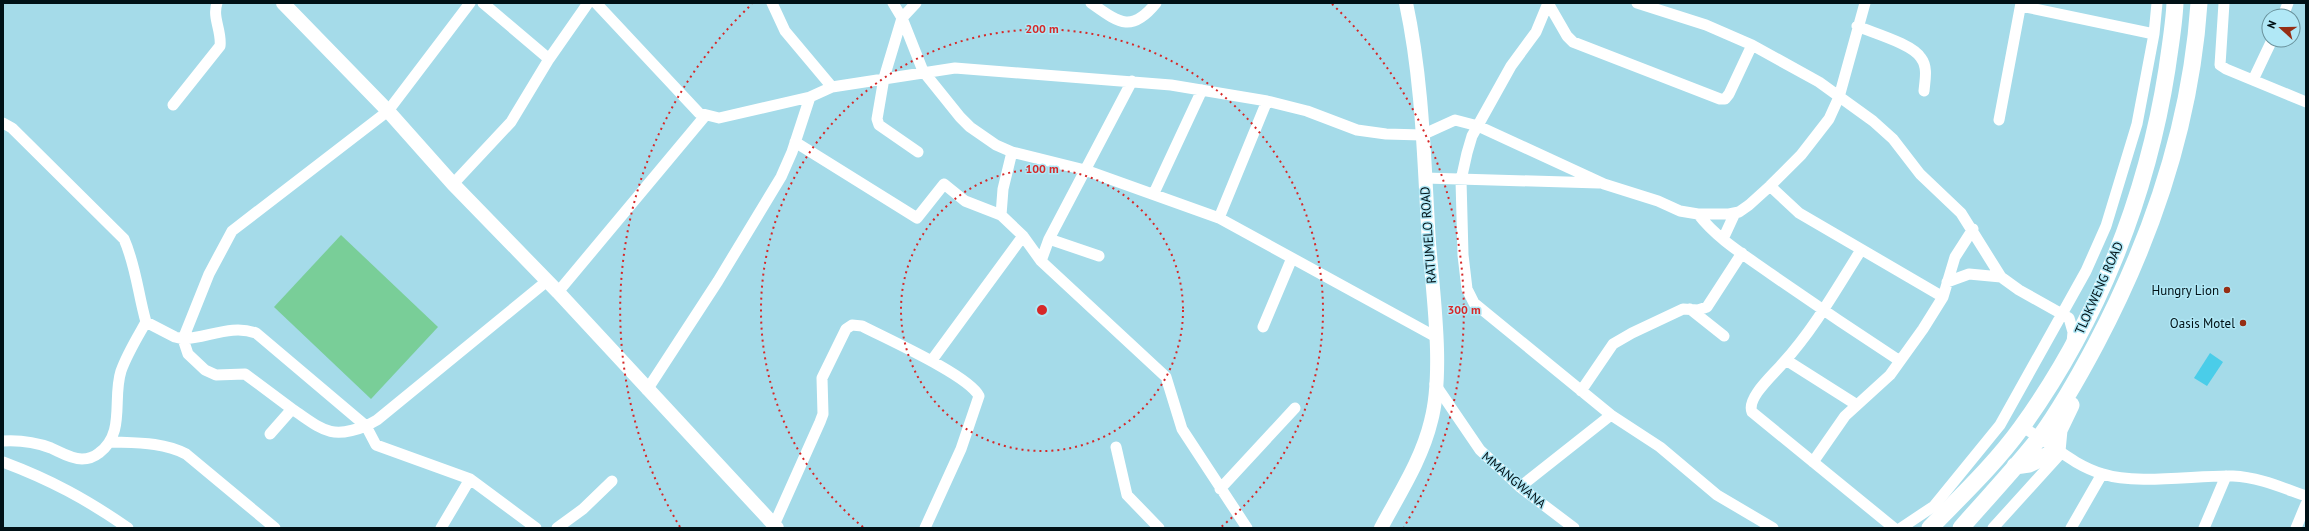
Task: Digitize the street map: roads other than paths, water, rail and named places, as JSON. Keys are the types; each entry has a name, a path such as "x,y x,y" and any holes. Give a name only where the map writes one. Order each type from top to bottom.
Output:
{"main road":[{"name":"TLOKWENG ROAD","path":"1930,528 1998,456 2022,427 2068,353 2098,296 2134,203 2152,146 2164,90 2174,21 2175,3"},
{"name":"TLOKWENG ROAD","path":"1961,528 2040,436 2075,383 2113,311 2139,256 2160,198 2180,127 2193,61 2199,3"},
{"path":"2015,466 2029,464 2059,452 2059,430 2073,400 2075,383"}],"street":[{"path":"173,104 220,46 221,40 215,18 217,3"},
{"path":"283,3 388,111 453,184 558,292 647,390 776,526 820,422 823,410 821,381 846,328 852,325 862,326 932,360 975,389 979,396 961,449 925,528"},
{"path":"470,3 388,111 232,231 209,274 183,339 188,354 206,370 216,375 245,374 321,429 333,433 349,433 377,420 547,281"},
{"path":"483,3 549,59"},
{"path":"453,184 508,126 549,59 588,3"},
{"path":"596,3 699,113 705,116 719,118 810,97 832,88 884,78 955,68 1132,81 1202,90 1267,101 1307,111 1357,130 1386,134 1422,135 1452,120 1478,126 1604,184 1658,201 1680,211 1698,214 1735,213 1749,205 1770,186 1816,138 1829,119 1839,97 1865,3"},
{"path":"772,3 785,31 832,88"},
{"path":"893,3 902,18 923,72 970,127 996,145 1012,152 1086,170 1154,193 1219,218 1436,337"},
{"path":"916,3 902,18 884,78 877,113 879,125 918,152"},
{"path":"1091,3 1116,21 1125,23 1134,22 1146,16 1156,3"},
{"name":"RATUMELO ROAD","path":"1381,528 1413,467 1426,435 1431,420 1435,384 1436,337 1415,43 1406,3"},
{"path":"1548,3 1567,36 1573,42 1720,99 1725,99 1729,94 1752,45"},
{"path":"1548,3 1536,32 1517,56 1478,126 1467,153 1461,180 1463,255 1470,297 1474,303 1611,416 1660,447 1717,494 1773,528"},
{"path":"1636,3 1706,25 1752,45 1796,68 1873,121 1893,139 1920,174 1946,197 1973,229 2002,277 2018,290 2066,316 2085,312 2098,296"},
{"path":"1901,528 1934,506 2000,425 2066,316 2106,226 2137,124 2154,34 2157,3"},
{"path":"2224,3 2220,65 2306,102"},
{"path":"1999,120 2021,4 2154,34"},
{"path":"1858,26 1917,52 1924,64 1926,74 1924,91"},
{"path":"2253,80 2268,48"},
{"path":"1042,261 1049,239 1132,81"},
{"path":"1154,193 1202,90"},
{"path":"647,390 718,281 782,177 810,97"},
{"path":"1219,218 1267,101"},
{"path":"558,292 705,116"},
{"path":"3,123 12,128 124,239 132,257 137,291 146,322 175,337 183,339 232,329 246,330 256,333 366,426 376,445 470,479 536,528"},
{"path":"795,142 917,218 944,184 965,201 1001,215 1023,236 1042,261 1166,377 1182,429 1247,528"},
{"path":"1001,215 1003,189 1012,152"},
{"path":"1425,178 1604,184"},
{"path":"1770,186 1799,214 1943,297"},
{"path":"1723,239 1735,213"},
{"path":"1698,214 1706,224 1742,253 1822,311 1900,361"},
{"path":"1813,462 1846,416 1878,388 1900,361 1943,297 1955,257 1973,229"},
{"path":"932,360 1023,236"},
{"path":"1049,239 1099,256"},
{"path":"1861,250 1822,311 1786,360 1753,397 1750,408 1752,412 1894,528"},
{"path":"1581,391 1613,344 1676,312 1689,308 1698,310 1707,306 1742,253"},
{"path":"1264,327 1292,258"},
{"path":"1948,282 1969,274 2002,277"},
{"path":"1689,308 1724,336"},
{"path":"2066,316 2074,337 2068,353"},
{"path":"3,441 24,441 82,459 92,458 111,442 118,413 121,372 135,340 146,322"},
{"path":"1786,360 1857,405"},
{"name":"MMANGWANA","path":"1435,384 1480,450 1520,487 1574,528"},
{"path":"1220,489 1295,408"},
{"path":"270,434 292,409"},
{"path":"1520,487 1611,416"},
{"path":"2022,427 2040,436 2059,452 2102,474 2137,478 2226,476 2254,478 2306,496"},
{"path":"111,442 154,444 177,449 186,454 275,528"},
{"path":"1116,447 1127,495 1159,528"},
{"path":"1993,528 2059,452"},
{"path":"3,462 45,478 80,496 128,528"},
{"path":"2071,528 2102,474"},
{"path":"2204,528 2226,476"},
{"path":"441,528 470,479"},
{"path":"557,528 583,509 612,481"},
{"path":"2296,528 2306,504"}],"water":[{"path":"2210,353 2223,362 2207,386 2194,378"}],"place":[{"name":"Hungry Lion","path":"2227,290"},
{"name":"Oasis Motel","path":"2243,323"}]}
